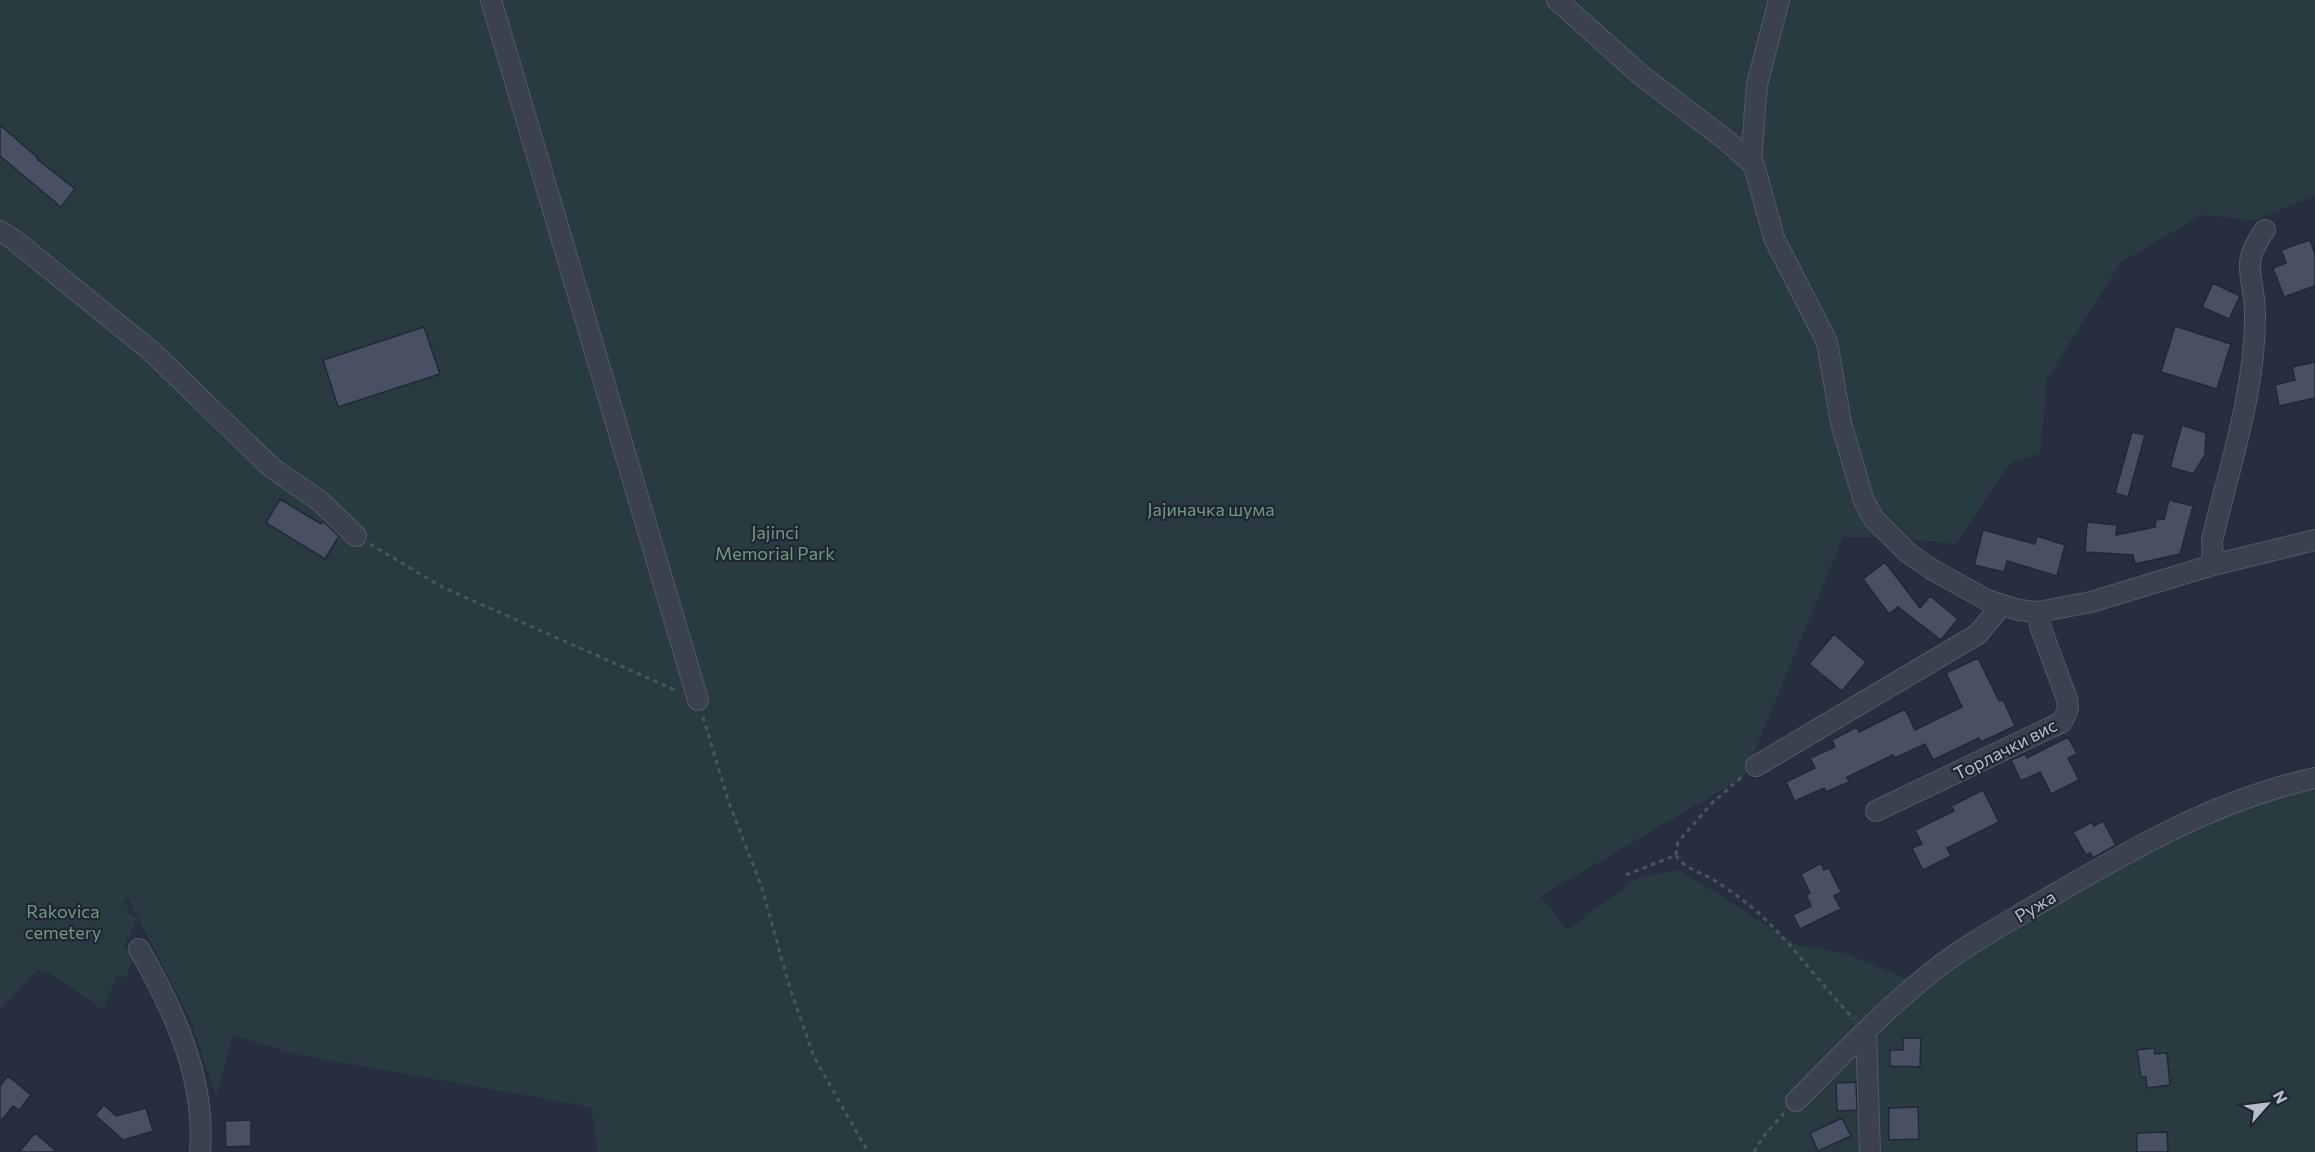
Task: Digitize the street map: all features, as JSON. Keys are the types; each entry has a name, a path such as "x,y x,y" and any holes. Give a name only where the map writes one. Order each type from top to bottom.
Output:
{"street":[{"path":"491,0 698,700"},
{"path":"1557,0 1642,76 1751,161 1757,172 1774,238 1827,342 1841,423 1864,501 1874,519 1908,553 1933,570 2001,606 2038,612 2091,602 2213,565 2315,540"},
{"path":"1751,161 1757,84 1779,0"},
{"path":"2213,565 2212,540 2253,370 2255,307 2248,264 2252,248 2265,230"},
{"path":"0,231 13,239 151,351 271,467 321,502 356,536"},
{"path":"1756,766 1978,634 2001,606"},
{"name":"Торлачки вис","path":"1876,812 2061,722 2068,709 2067,699 2040,626 2038,612"},
{"name":"Ружа","path":"1796,1101 1866,1031 1929,974 2011,920 2132,848 2233,801 2315,778"},
{"path":"139,949 181,1032 198,1094 200,1152"},
{"path":"1866,1031 1870,1152"}],"path":[{"path":"356,536 442,587 698,700 729,803 762,888 788,982 814,1057 868,1152"},
{"path":"1756,766 1713,802 1678,842 1676,855 1680,863 1715,880 1747,904 1793,946 1824,988 1866,1031"},
{"path":"1626,875 1676,855"},
{"path":"1754,1152 1763,1137 1796,1101"}],"green space":[{"name":"Јајиначка шума","path":"0,0 2315,0 2315,196 2254,220 2202,215 2121,262 2047,379 2040,454 2011,462 1956,544 1889,537 1843,537 1744,777 1541,896 1567,930 1639,877 1680,870 1797,945 1845,953 1910,980 1839,1044 2132,848 2315,784 2315,1152 598,1152 591,1107 294,1054 233,1035 216,1097 190,1019 127,896 123,903 129,907 128,913 137,918 124,947 134,956 126,978 117,975 103,1010 53,975 38,969 0,1010"}],"building":[{"path":"0,125 37,159 75,189 61,207 0,156"},
{"path":"2310,240 2315,254 2315,286 2284,297 2273,268 2286,263 2281,250"},
{"path":"2213,283 2240,296 2229,319 2202,307"},
{"path":"2175,326 2231,344 2217,389 2161,372"},
{"path":"424,327 440,374 338,407 323,360"},
{"path":"2315,362 2315,398 2279,406 2275,385 2295,380 2292,367"},
{"path":"2182,425 2206,433 2205,455 2193,474 2170,467"},
{"path":"2132,432 2145,435 2128,497 2115,493"},
{"path":"280,499 321,524 323,521 339,536 325,559 266,523"},
{"path":"2169,500 2193,506 2180,554 2135,564 2133,555 2085,552 2087,522 2117,525 2116,535 2155,527 2156,520 2164,519"},
{"path":"1983,530 2035,544 2037,536 2065,545 2057,576 2007,561 2004,572 1974,565"},
{"path":"1885,562 1920,608 1930,596 1958,619 1941,640 1898,607 1889,614 1863,579"},
{"path":"1834,634 1866,662 1842,691 1809,664"},
{"path":"1978,658 1999,701 2003,700 2015,726 1981,742 1979,738 1933,760 1925,744 1895,758 1893,755 1847,777 1849,782 1826,792 1824,788 1795,801 1786,782 1815,768 1810,758 1835,747 1832,740 1857,727 1859,732 1905,709 1915,730 1962,707 1946,673"},
{"path":"2068,737 2077,754 2068,758 2079,780 2051,794 2040,772 2021,781 2011,760 2025,754 2027,758"},
{"path":"1983,790 1999,822 1947,848 1951,856 1923,870 1912,848 1922,844 1915,830 1954,811 1951,806"},
{"path":"2103,821 2116,845 2093,858 2090,853 2086,855 2073,832 2092,822 2094,826"},
{"path":"1821,863 1824,870 1829,868 1841,892 1834,896 1841,909 1800,929 1793,915 1811,906 1806,895 1810,893 1801,874"},
{"path":"1903,1038 1921,1038 1920,1067 1890,1066 1890,1050 1903,1050"},
{"path":"2154,1048 2155,1054 2167,1053 2170,1085 2147,1088 2146,1077 2141,1077 2137,1050"},
{"path":"8,1076 31,1095 19,1110 13,1106 0,1122 0,1086"},
{"path":"1856,1082 1857,1110 1837,1111 1836,1083"},
{"path":"104,1105 116,1116 146,1108 153,1131 123,1140 95,1115"},
{"path":"1918,1107 1919,1139 1889,1140 1889,1108"},
{"path":"1842,1118 1851,1136 1818,1151 1810,1133"},
{"path":"251,1120 251,1146 226,1147 225,1121"},
{"path":"2167,1132 2168,1152 2137,1152 2137,1133"},
{"path":"35,1133 57,1152 19,1152"}],"park label":[{"name":"Jajinci Memorial Park","path":"775,542"},
{"name":"Rakovica cemetery","path":"63,921"}]}
